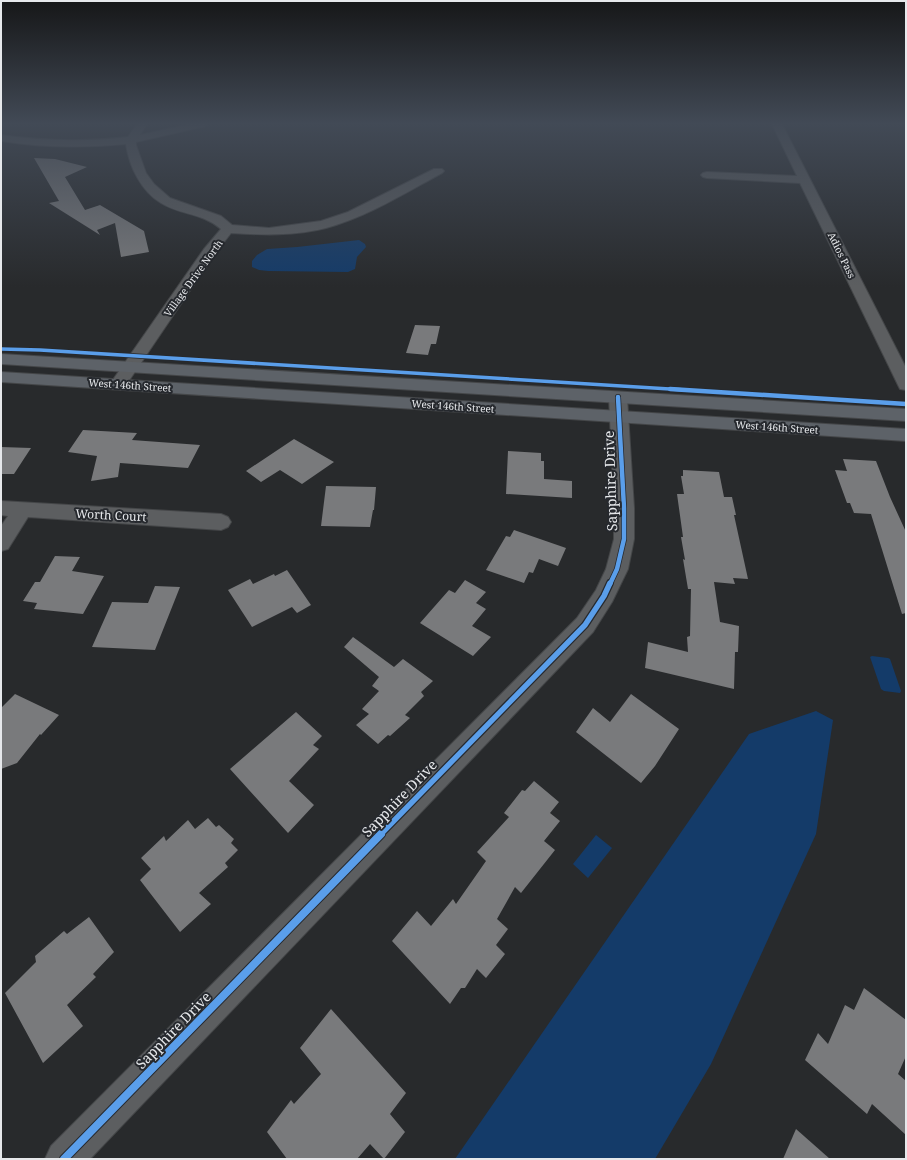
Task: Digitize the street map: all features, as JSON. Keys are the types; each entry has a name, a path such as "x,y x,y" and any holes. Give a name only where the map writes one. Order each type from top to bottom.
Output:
{"main road":[{"name":"West 146th Street","path":"1,359 130,366 618,407 906,435"},
{"name":"West 146th Street","path":"1,377 118,384 618,407 906,415"}],"street":[{"name":"Village Drive North","path":"118,384 209,252 228,229 217,219 166,201 150,187 144,178"},
{"path":"228,229 269,232 322,224 352,215 424,178"},
{"path":"775,178 805,180"},
{"name":"Adios Pass","path":"805,180 906,385"},
{"name":"Sapphire Drive","path":"64,1159 585,625 604,596 617,569 624,539 624,508 618,407"},
{"name":"Worth Court","path":"1,508 221,522"},
{"path":"1,543 22,510"}],"water":[{"path":"359,240 365,244 366,247 357,257 355,269 348,272 268,271 259,270 252,267 252,261 257,255 267,249"},
{"path":"870,657 890,659 901,691 900,693 884,691 881,689"},
{"path":"816,711 833,720 816,834 711,1064 655,1159 455,1159 749,734"},
{"path":"596,835 612,848 588,878 573,864"}],"building":[{"path":"46,178 66,178 85,210 100,205 144,231 149,252 121,257 115,223 97,230 100,235 49,203 59,201"},
{"path":"415,325 440,326 436,344 431,344 428,355 406,353"},
{"path":"83,430 137,433 132,440 200,445 188,468 120,463 118,477 91,481 97,456 68,452"},
{"path":"294,439 334,462 302,484 280,470 261,482 246,471"},
{"path":"1,447 31,448 14,474 1,474"},
{"path":"508,451 541,453 541,461 544,461 544,479 572,481 572,498 506,494"},
{"path":"843,459 876,461 906,532 906,613 902,614 871,514 854,513 850,503 847,503 835,470 847,471"},
{"path":"683,470 719,472 724,497 732,497 736,515 734,515 748,579 733,578 735,584 714,582 720,622 739,626 738,652 735,652 734,689 645,668 648,642 688,652 687,637 690,636 691,589 688,589 683,559 685,560 681,537 683,537 677,494 684,494 681,476 683,476"},
{"path":"326,486 376,487 374,510 370,527 321,526"},
{"path":"514,530 566,548 558,566 539,559 533,573 529,572 524,583 486,570 506,536 510,537"},
{"path":"55,556 80,557 72,571 104,576 83,614 34,609 37,603 23,601 35,582 40,582"},
{"path":"287,570 311,605 297,613 292,607 252,627 228,590 250,579 253,584 274,574 275,576"},
{"path":"465,580 486,592 476,603 486,609 472,626 491,637 473,656 420,623 449,590 455,593"},
{"path":"155,586 180,587 155,650 92,647 112,602 148,603"},
{"path":"353,637 394,667 403,659 433,681 421,692 424,696 405,715 410,718 390,736 388,735 378,744 356,725 369,714 362,709 379,691 372,686 379,677 344,647"},
{"path":"15,694 59,715 41,735 40,734 17,763 1,769 1,708"},
{"path":"631,694 679,729 655,766 641,783 576,732 593,708 610,722"},
{"path":"296,712 322,736 313,745 319,749 289,781 314,805 288,833 230,769"},
{"path":"534,781 559,802 550,813 560,821 544,841 555,850 521,893 515,887 497,919 508,929 496,945 505,954 486,978 477,969 465,988 461,988 450,1004 392,941 417,911 431,926 453,899 456,904 486,861 477,852 509,817 504,813 522,790 525,791"},
{"path":"208,818 216,827 219,825 234,839 231,843 238,850 225,863 228,867 199,893 211,904 180,932 140,880 151,869 141,858 164,836 166,841 188,820 195,829"},
{"path":"89,917 114,952 93,974 96,977 67,1005 83,1026 43,1063 5,993 36,962 35,956 64,931 67,934"},
{"path":"864,988 906,1020 906,1056 898,1074 906,1081 906,1135 872,1104 867,1114 805,1060 818,1033 828,1044 845,1005 854,1010"},
{"path":"331,1009 406,1093 390,1114 405,1132 384,1159 370,1144 357,1159 287,1159 267,1132 291,1100 294,1104 321,1074 300,1048"},
{"path":"796,1129 830,1159 783,1159"}],"cycle path":[{"path":"1,349 40,350 906,404"},
{"path":"64,1159 585,625 604,596 617,569 624,539 624,508 618,397"}]}
